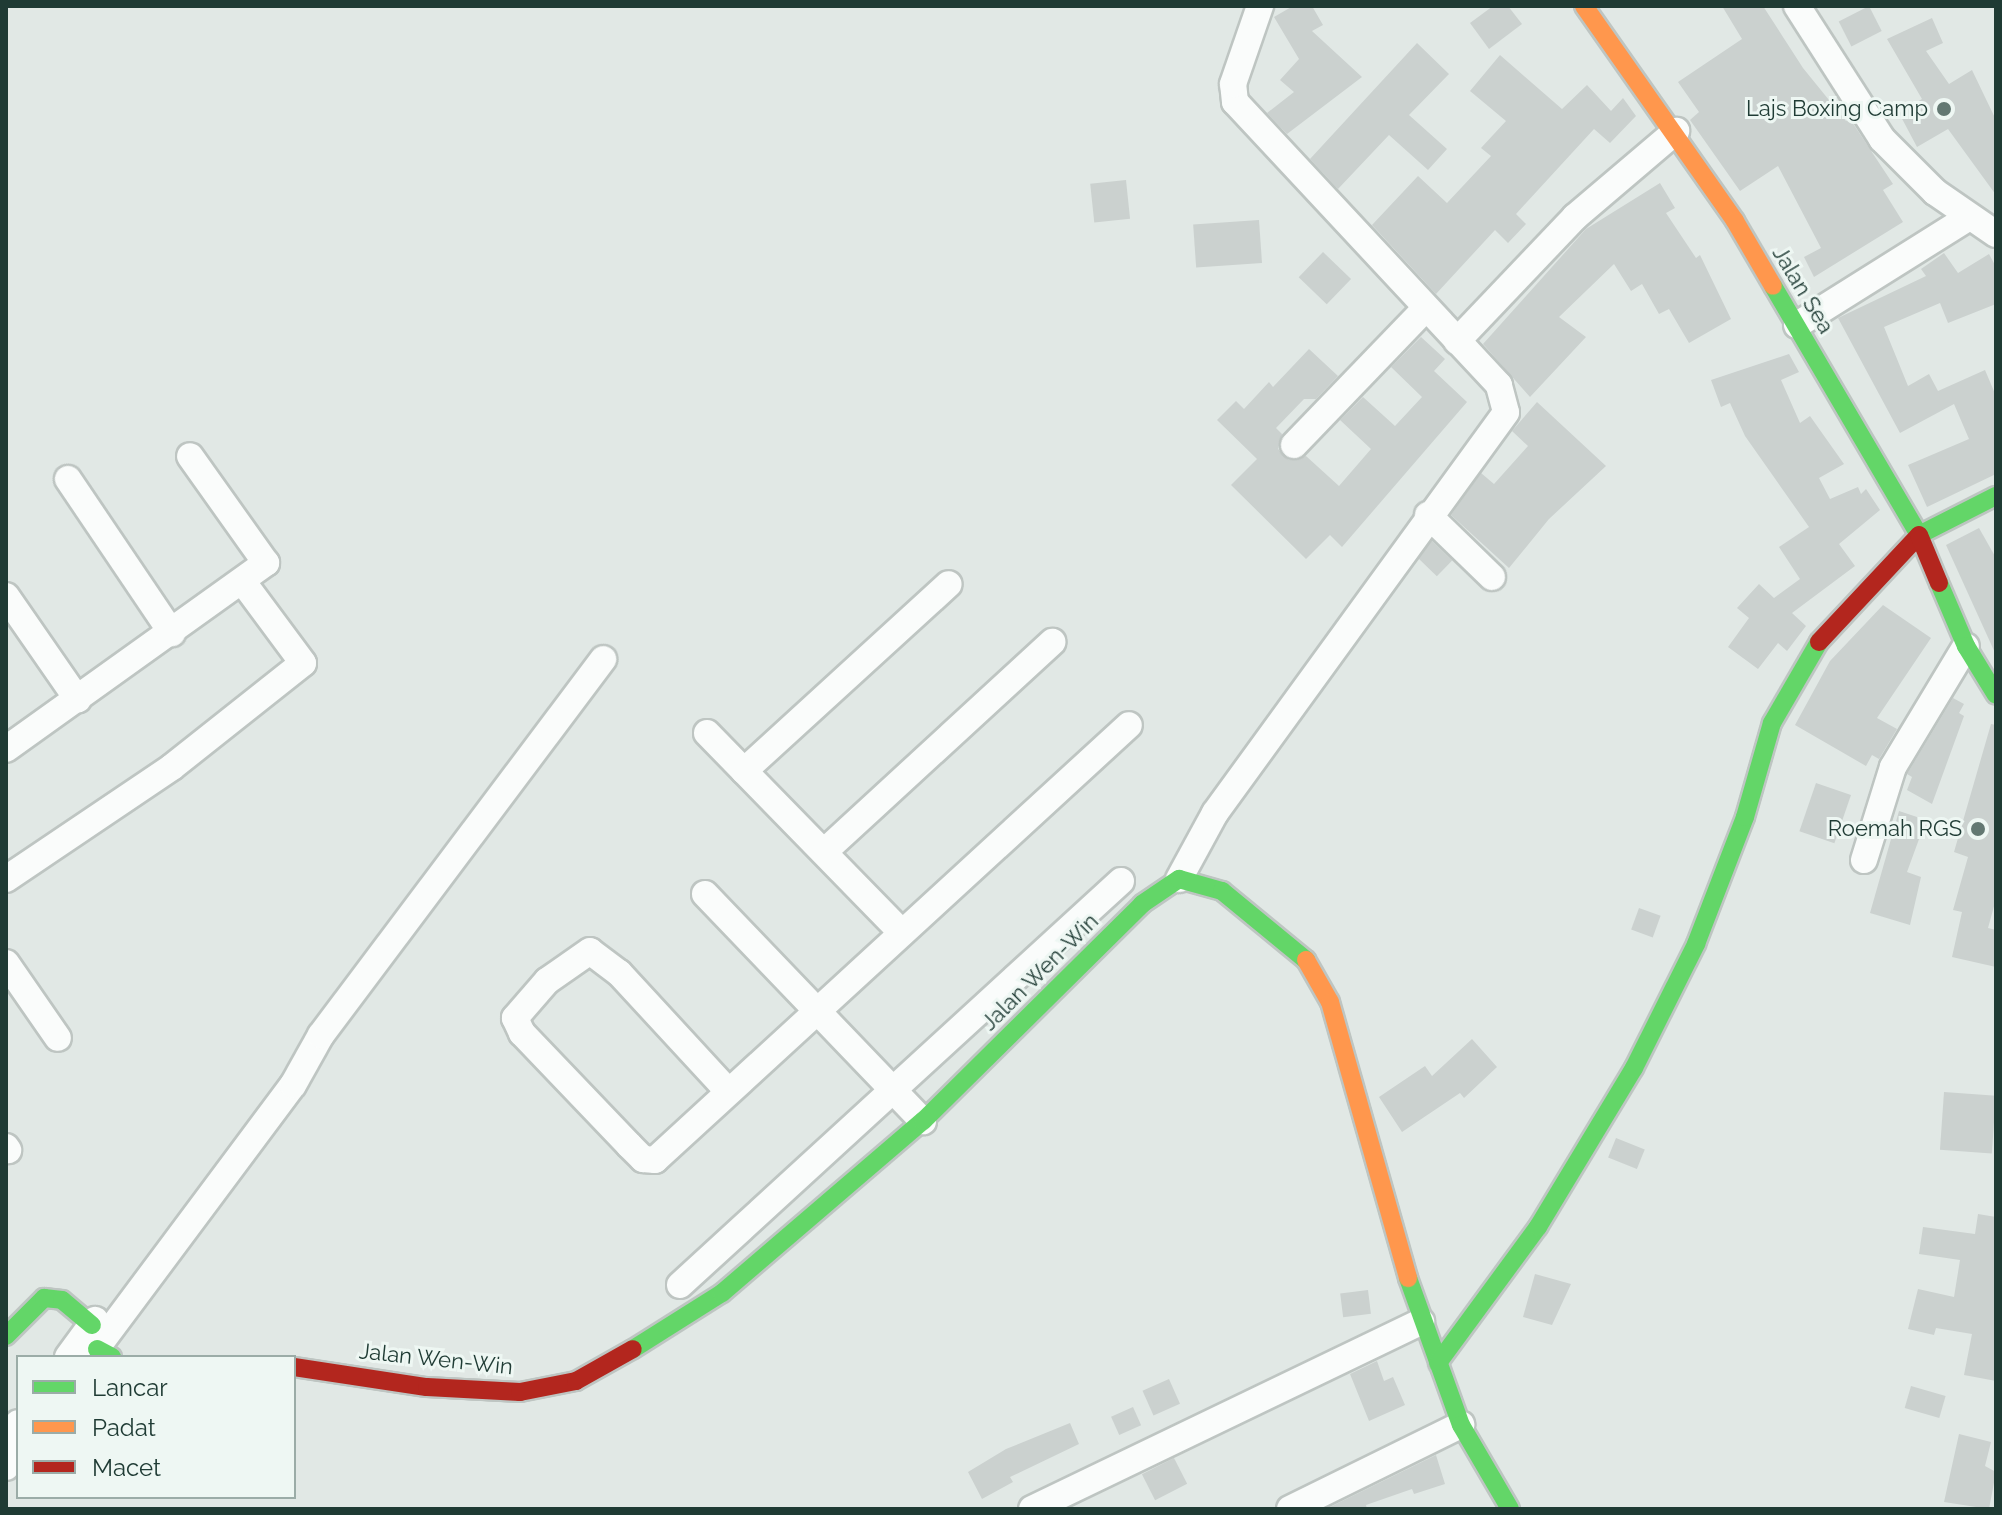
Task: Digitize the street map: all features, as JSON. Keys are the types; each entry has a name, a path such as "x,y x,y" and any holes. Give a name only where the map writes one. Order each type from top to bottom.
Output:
{"street":[{"path":"1260,6 1233,84 1235,102 1499,385 1506,412 1428,515 1215,813 1179,879 1222,891 1259,919 1304,956 1330,1002 1421,1322 1461,1425 1510,1509"},
{"name":"Jalan Sea","path":"1584,6 1676,131 1797,325 1919,535 1966,646 1996,695"},
{"path":"1797,6 1882,139 1916,176 1996,234"},
{"path":"1457,341 1575,217 1676,131"},
{"path":"1797,325 1969,217"},
{"path":"1294,445 1425,309"},
{"path":"6,749 266,563 190,456"},
{"path":"68,479 172,633"},
{"path":"1438,1363 1538,1227 1634,1068 1696,944 1745,817 1772,723 1813,649 1919,535 1996,496"},
{"path":"1428,515 1492,577"},
{"path":"6,879 172,767 303,663 242,581"},
{"path":"744,771 949,584"},
{"path":"6,596 78,700"},
{"path":"825,851 1052,642"},
{"path":"1864,860 1893,767 1966,646"},
{"path":"74,1355 98,1347 279,1076 321,1035 603,659"},
{"path":"728,1091 619,973 590,951 547,981 515,1018 522,1033 643,1159 655,1160 1129,725"},
{"path":"707,733 902,933"},
{"name":"Jalan Wen-Win","path":"296,1367 486,1393 520,1392 576,1381 722,1293 923,1121 1142,904 1179,879"},
{"path":"680,1285 1121,881"},
{"path":"705,894 820,1009 923,1121"},
{"path":"6,963 58,1038"},
{"path":"6,1336 44,1298 62,1300 98,1347"},
{"path":"1042,1507 1421,1322"},
{"path":"1290,1509 1461,1425"}],"building":[{"path":"1293,6 1312,6 1323,25 1312,31 1362,77 1287,134 1267,113 1294,92 1280,80 1299,59 1274,17"},
{"path":"1493,6 1508,6 1522,24 1489,49 1470,23"},
{"path":"1722,6 1763,6 1803,68 1846,121 1850,119 1893,184 1883,190 1903,222 1814,277 1804,257 1821,248 1778,166 1740,191 1690,120 1699,112 1678,82 1742,39"},
{"path":"1869,6 1882,31 1851,46 1839,21"},
{"path":"1932,18 1943,43 1926,51 1949,84 1972,70 1996,120 1996,195 1948,129 1917,147 1899,113 1922,99 1887,39"},
{"path":"1417,43 1449,74 1409,115 1447,149 1428,170 1389,135 1338,189 1310,159"},
{"path":"1500,55 1562,109 1587,85 1611,111 1623,98 1636,116 1610,143 1594,129 1516,214 1526,224 1508,243 1495,230 1436,294 1372,225 1418,176 1447,203 1491,156 1481,148 1506,121 1470,91"},
{"path":"1126,180 1130,219 1094,223 1090,184"},
{"path":"1660,183 1675,208 1666,213 1696,258 1700,255 1731,319 1689,343 1669,309 1659,314 1642,284 1631,291 1614,264 1559,317 1586,337 1530,397 1483,344 1586,229"},
{"path":"1259,220 1262,263 1196,267 1193,225"},
{"path":"1323,252 1351,279 1327,304 1299,277"},
{"path":"1944,253 1958,273 1989,254 1996,267 1996,304 1948,323 1940,303 1884,327 1908,386 1929,374 1938,391 1985,370 1996,396 1996,474 1927,507 1908,465 1969,439 1954,404 1900,433 1838,318 1926,276 1921,269"},
{"path":"1421,337 1445,359 1434,371 1467,402 1342,547 1330,535 1306,559 1231,485 1257,459 1217,420 1236,401 1244,409 1269,382 1273,387 1309,349 1338,376 1316,399 1304,399 1276,428 1282,434 1278,449 1289,460 1306,456 1339,486 1371,449 1340,420 1363,397 1395,426 1422,397 1391,367"},
{"path":"1789,354 1799,372 1781,380 1800,423 1810,416 1844,464 1819,478 1830,499 1858,487 1861,494 1866,489 1880,510 1839,544 1855,566 1792,613 1806,626 1787,651 1778,643 1758,669 1728,647 1749,618 1737,608 1759,584 1774,598 1800,579 1779,547 1809,527 1745,436 1730,403 1721,407 1711,380"},
{"path":"1537,402 1606,466 1549,519 1509,568 1451,515 1481,473 1494,484 1528,446 1512,431"},
{"path":"1979,528 1996,558 1996,655 1946,545"},
{"path":"1432,541 1452,560 1437,576 1417,557"},
{"path":"1883,605 1931,638 1877,718 1897,729 1879,759 1872,755 1866,766 1795,725 1830,661"},
{"path":"1953,698 1964,704 1959,713 1964,716 1932,804 1907,790 1912,777 1907,774"},
{"path":"1991,724 1996,725 1996,899 1988,928 1996,930 1996,967 1952,957 1962,912 1953,910 1968,857 1954,852"},
{"path":"1816,783 1851,795 1834,843 1799,831"},
{"path":"1899,811 1926,820 1907,872 1921,877 1910,925 1870,913"},
{"path":"1639,908 1661,916 1653,937 1631,930"},
{"path":"1472,1039 1497,1067 1464,1098 1460,1093 1402,1132 1379,1097 1425,1066 1432,1076"},
{"path":"1944,1092 1996,1096 1992,1153 1940,1150"},
{"path":"1616,1138 1645,1150 1637,1169 1608,1157"},
{"path":"1978,1214 1996,1217 1996,1381 1964,1375 1972,1334 1936,1328 1934,1335 1908,1329 1918,1289 1954,1297 1960,1260 1919,1254 1923,1227 1975,1234"},
{"path":"1535,1274 1571,1284 1552,1325 1523,1317"},
{"path":"1368,1290 1371,1314 1343,1317 1340,1293"},
{"path":"1377,1361 1384,1381 1393,1377 1405,1405 1369,1421 1350,1374"},
{"path":"1169,1379 1180,1404 1153,1415 1143,1391"},
{"path":"1911,1386 1946,1396 1939,1418 1905,1408"},
{"path":"1133,1407 1141,1425 1119,1435 1111,1417"},
{"path":"1070,1423 1079,1444 1010,1477 1013,1482 982,1499 968,1472 1006,1449"},
{"path":"1959,1434 1991,1442 1985,1466 1996,1472 1989,1509 1944,1502"},
{"path":"1436,1455 1445,1484 1414,1494 1412,1489 1366,1505 1367,1509 1326,1509"},
{"path":"1174,1458 1187,1484 1155,1500 1142,1474"}],"traffic: fast":[{"path":"1773,286 1919,535 1996,496"},
{"path":"1939,583 1966,646 1996,695"},
{"path":"1438,1363 1538,1227 1634,1068 1696,944 1745,817 1772,723 1819,642"},
{"path":"633,1349 722,1293 923,1121 1142,904 1179,879 1222,891 1306,960"},
{"path":"1408,1278 1461,1425 1510,1509"},
{"path":"6,1336 44,1298 62,1300 92,1325"},
{"path":"97,1349 108,1355"}],"traffic: slow":[{"path":"1584,6 1735,221 1773,286"},
{"path":"1306,960 1330,1002 1408,1278"}],"traffic: jam":[{"path":"1819,642 1919,535 1939,583"},
{"path":"296,1367 427,1387 520,1392 576,1381 633,1349"}],"place":[{"name":"Lajs Boxing Camp","path":"1944,109"},
{"name":"Roemah RGS","path":"1978,829"}]}
